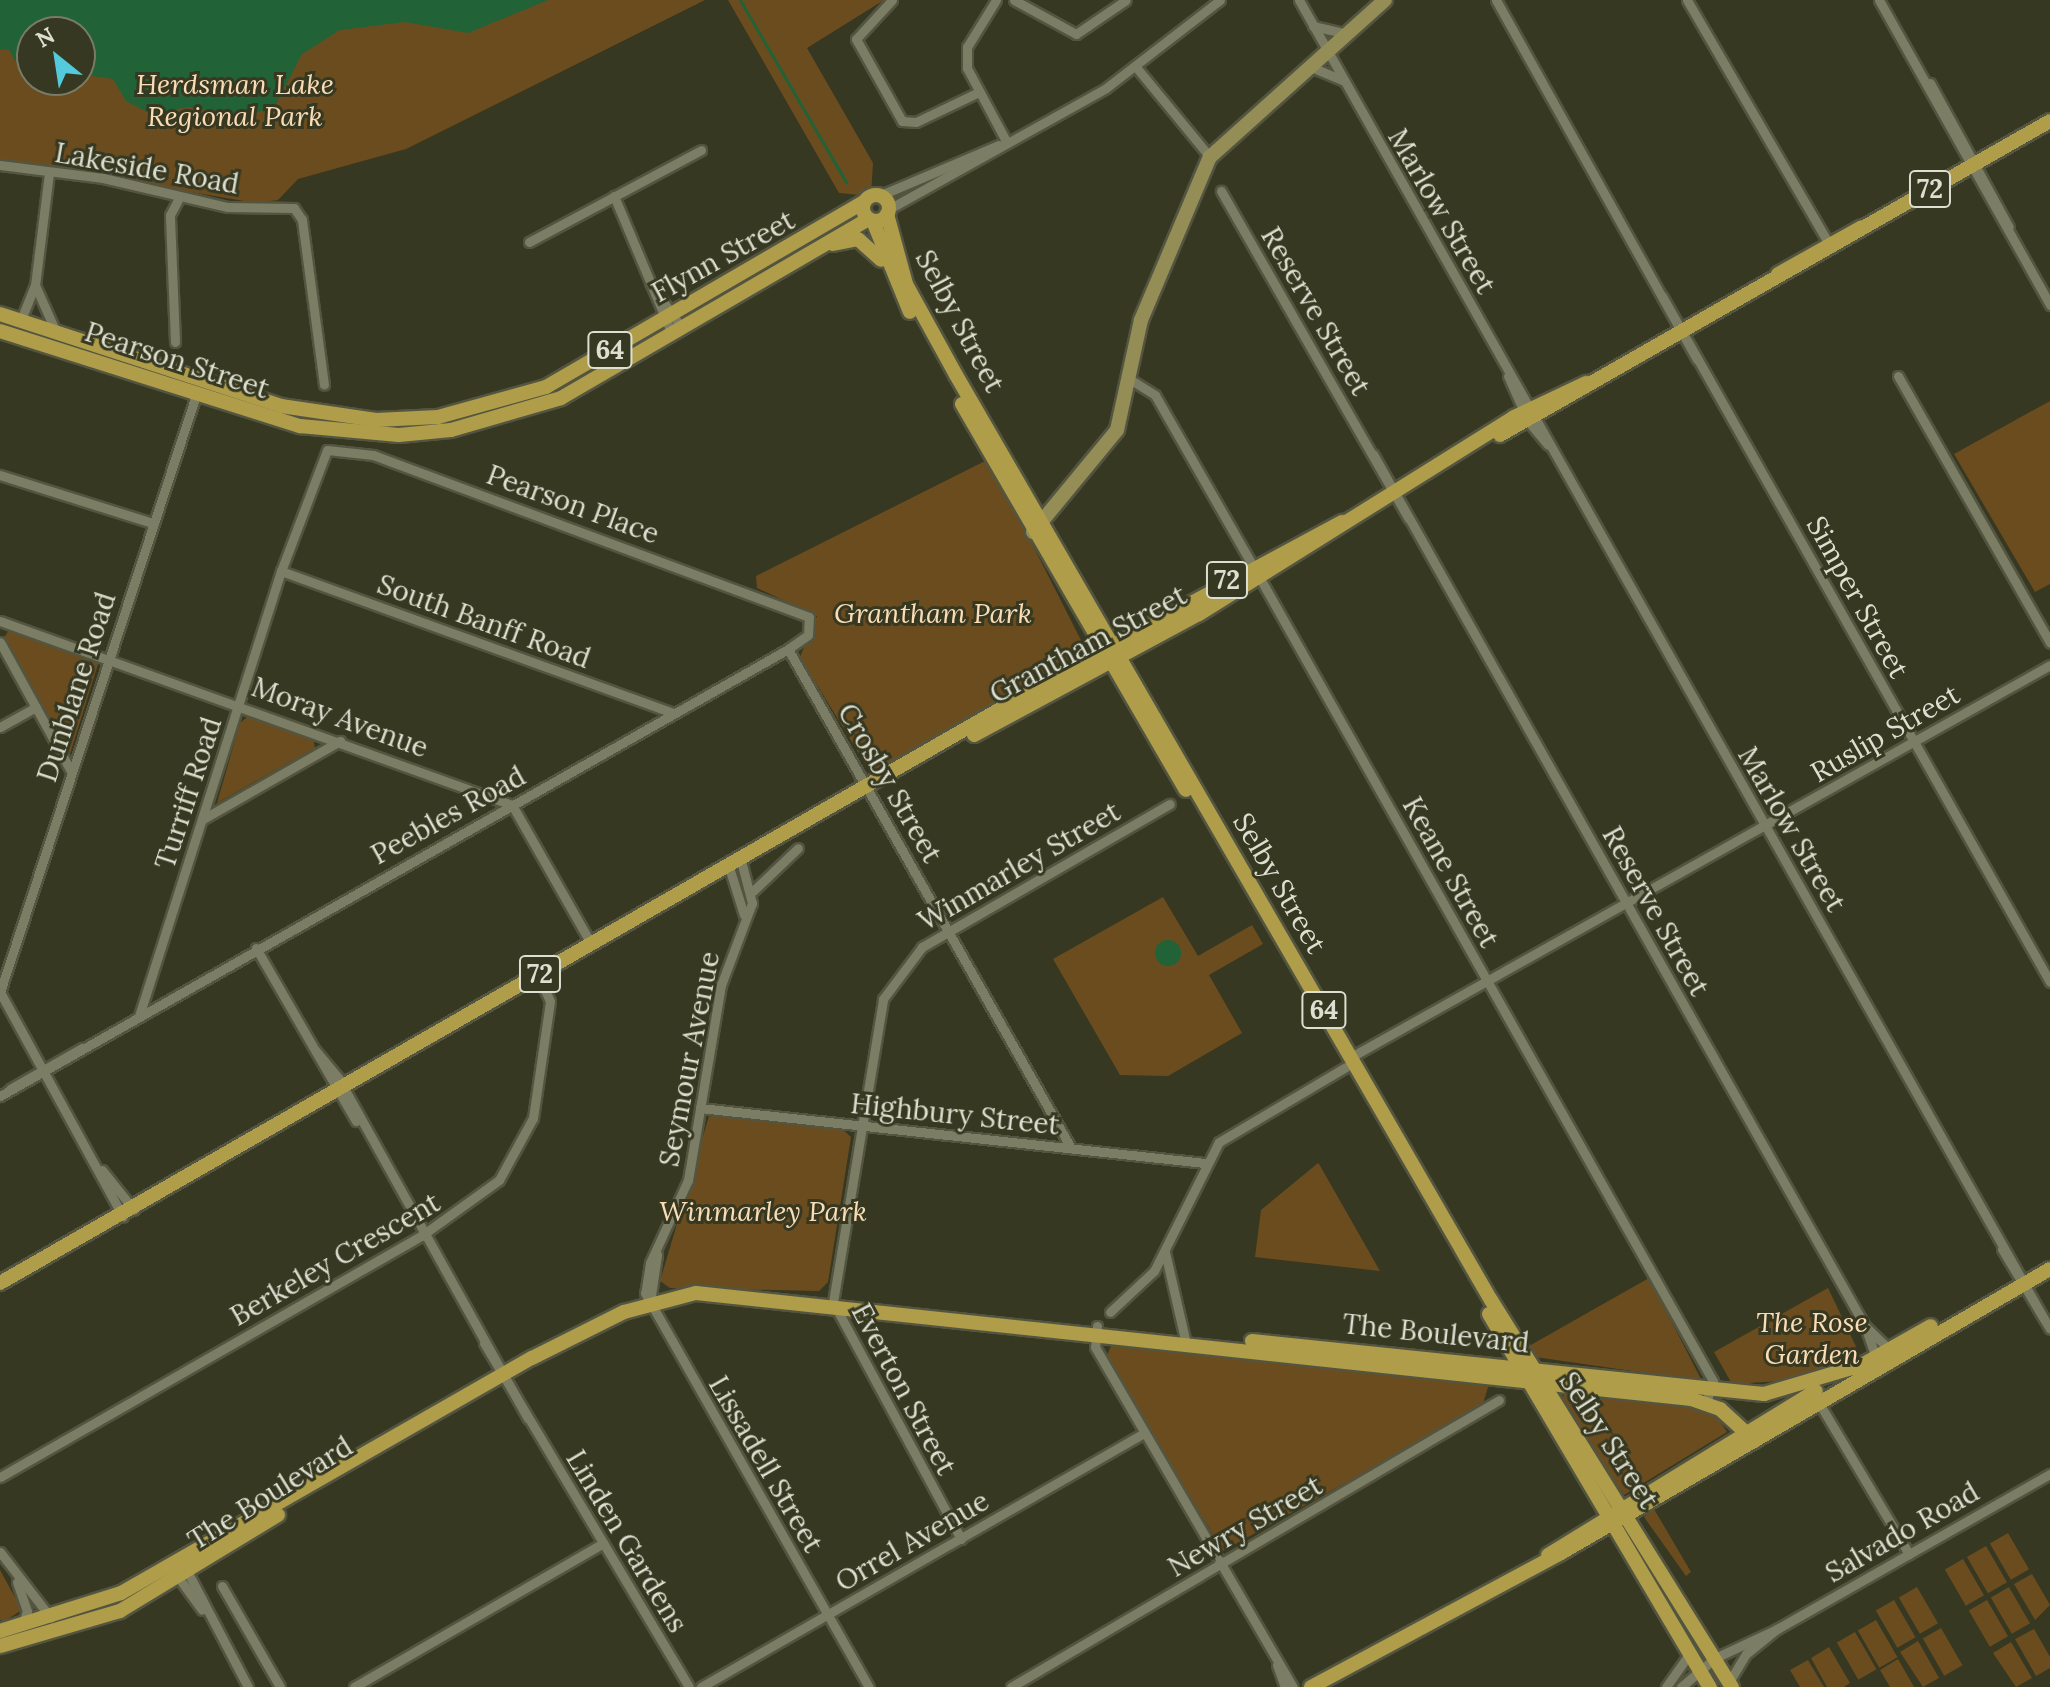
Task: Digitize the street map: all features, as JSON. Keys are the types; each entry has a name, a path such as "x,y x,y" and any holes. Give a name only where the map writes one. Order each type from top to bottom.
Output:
{"main road":[{"path":"1285,88 1316,69 1344,33 1385,0"},
{"path":"1039,529 1111,441 1141,320 1210,157 1285,88 1397,0"},
{"name":"Grantham Street","path":"0,1283 538,975 1112,654 2050,121"},
{"name":"64","path":"881,195 879,216 864,202 881,195"},
{"name":"Flynn Street","path":"331,416 391,421 461,414 519,398 573,372 864,202"},
{"name":"Flynn Street","path":"341,432 399,435 494,420 608,372 879,216"},
{"name":"Selby Street","path":"879,216 888,271 1352,1060 1526,1373 1707,1681"},
{"name":"Selby Street","path":"879,216 917,306 1039,529"},
{"name":"Grantham Street","path":"1774,277 1827,241 1862,227"},
{"name":"64","path":"802,259 858,239 888,271"},
{"name":"Pearson Street","path":"0,314 331,416"},
{"name":"Pearson Street","path":"0,331 196,395 341,432"},
{"path":"573,372 608,372"},
{"path":"1311,1687 1343,1673 1873,1363 2022,1280 2050,1258"},
{"path":"1749,1436 1819,1403 1890,1350 2022,1280 2050,1269"},
{"name":"The Boulevard","path":"0,1646 83,1626 552,1351 650,1302 727,1292 1526,1373 1708,1396"},
{"name":"The Boulevard","path":"1542,1384 1708,1396 1789,1391 1873,1363"},
{"name":"Selby Street","path":"1526,1373 1542,1384 1624,1510 1730,1684"},
{"path":"1708,1396 1749,1436"},
{"name":"The Boulevard","path":"0,1631 53,1619 180,1569"},
{"path":"1325,1687 1343,1673"}],"street":[{"path":"892,0 856,39 902,121 916,122 979,92"},
{"path":"996,0 967,47 979,92 1007,143"},
{"path":"1014,0 1076,34 1126,0"},
{"name":"Flynn Street","path":"879,216 1136,67 1220,0"},
{"path":"1299,0 1328,53"},
{"name":"Simper Street","path":"1496,0 2050,982"},
{"path":"1687,0 1827,241"},
{"path":"1879,0 2050,305"},
{"path":"1313,26 1344,33"},
{"name":"Marlow Street","path":"1328,53 2050,1329"},
{"path":"1136,67 1210,157"},
{"path":"1316,69 1344,81"},
{"name":"Flynn Street","path":"881,195 963,155 1007,143"},
{"path":"529,242 701,150"},
{"name":"Lakeside Road","path":"0,165 228,207 288,206 302,220 324,385"},
{"path":"17,336 20,320 35,285 49,173"},
{"name":"Reserve Street","path":"1221,191 1373,454 1865,1326 1890,1350"},
{"path":"614,196 650,283 677,331"},
{"path":"175,342 170,215 179,198"},
{"path":"35,285 57,333"},
{"path":"1898,376 2050,643"},
{"name":"Keane Street","path":"1128,378 1155,395 1256,572 1713,1381 1708,1396"},
{"name":"Dunblane Road","path":"0,992 196,395"},
{"name":"Turriff Road","path":"139,1016 281,571 327,450"},
{"name":"Pearson Place","path":"327,450 373,455 802,612"},
{"path":"0,475 152,523"},
{"name":"South Banff Road","path":"281,571 673,713"},
{"name":"Peebles Road","path":"4,1094 256,948 788,649 812,628 802,612"},
{"name":"Moray Avenue","path":"0,621 109,655 512,805"},
{"path":"0,642 72,773"},
{"name":"Crosby Street","path":"788,649 1071,1148"},
{"name":"Ruslip Street","path":"1110,1312 1136,1294 1165,1252 1205,1163 1240,1124 2050,665"},
{"path":"0,727 36,707"},
{"path":"203,819 340,741"},
{"name":"Winmarley Street","path":"833,1302 883,999 911,958 948,931 1170,804"},
{"path":"512,805 592,945"},
{"name":"Seymour Avenue","path":"650,1302 645,1286 688,1180 721,985 753,891 798,848"},
{"path":"736,864 753,891"},
{"path":"736,864 744,915"},
{"name":"Linden Gardens","path":"256,948 421,1236 689,1687"},
{"name":"Berkeley Crescent","path":"0,1477 421,1236 499,1180 533,1118 550,1001 538,975"},
{"path":"0,992 127,1211"},
{"name":"Highbury Street","path":"700,1108 1205,1163"},
{"path":"1165,1252 1185,1337"},
{"name":"Lissadell Street","path":"650,1302 869,1687"},
{"name":"Everton Street","path":"833,1302 961,1539"},
{"name":"Reserve Street","path":"1865,1326 1873,1363"},
{"path":"1097,1331 1095,1347 1293,1687"},
{"name":"Newry Street","path":"1011,1687 1499,1400"},
{"path":"1819,1403 1909,1554"},
{"name":"Orrel Avenue","path":"701,1687 1144,1433"},
{"name":"Salvado Road","path":"1681,1687 1707,1681 1715,1658 1777,1629 2050,1474"},
{"path":"354,1687 603,1543"},
{"path":"0,1552 17,1582 27,1611 20,1627"},
{"path":"180,1569 248,1687"},
{"path":"17,1582 53,1619"},
{"path":"222,1586 280,1687"},
{"name":"Salvado Road","path":"1730,1684 1746,1654 1777,1629"},
{"path":"1666,1687 1690,1653"},
{"path":"1275,1658 1285,1687"}],"green space":[{"name":"Herdsman Lake Regional Park","path":"0,0 705,0 406,149 298,179 278,200 256,203 0,160"},
{"path":"728,0 884,0 807,48 873,163 871,196 839,193"},
{"path":"2050,401 2050,584 2035,592 1954,454"},
{"name":"Grantham Park","path":"989,459 1087,652 872,775 800,657 817,616 757,588 756,576"},
{"path":"9,630 99,661 70,754 3,639"},
{"path":"251,714 313,738 315,748 217,803 240,723"},
{"path":"1163,897 1198,956 1252,925 1263,944 1209,975 1242,1033 1168,1076 1120,1075 1053,959"},
{"name":"Winmarley Park","path":"709,1116 841,1128 851,1137 828,1282 819,1291 670,1288 660,1281"},
{"path":"1318,1163 1380,1271 1255,1257 1261,1210"},
{"path":"1649,1278 1702,1381 1535,1357 1529,1346"},
{"name":"The Rose Garden","path":"1828,1288 1860,1355 1811,1379 1732,1384 1714,1352"},
{"path":"1113,1341 1489,1384 1482,1407 1223,1551 1106,1358"},
{"path":"1567,1392 1685,1401 1714,1412 1727,1432 1624,1495 1559,1400"},
{"path":"1654,1509 1691,1572 1686,1576 1644,1517"},
{"path":"2008,1533 2029,1569 2011,1580 1990,1544"},
{"path":"1986,1546 2007,1582 1988,1593 1967,1557"},
{"path":"1963,1559 1984,1595 1966,1606 1945,1570"},
{"path":"0,1570 22,1610 6,1620 0,1620"},
{"path":"2032,1574 2050,1605 2035,1620 2014,1584"},
{"path":"1917,1587 1938,1623 1920,1634 1899,1598"},
{"path":"2009,1587 2030,1623 2012,1634 1991,1597"},
{"path":"1894,1600 1916,1637 1897,1648 1876,1611"},
{"path":"1987,1600 2008,1636 1990,1647 1969,1610"},
{"path":"1876,1620 1898,1657 1879,1668 1858,1631"},
{"path":"1941,1628 1962,1665 1944,1676 1923,1638"},
{"path":"2034,1629 2050,1657 2050,1668 2036,1676 2015,1639"},
{"path":"1855,1632 1876,1669 1858,1680 1837,1642"},
{"path":"1918,1641 1939,1678 1923,1687 1900,1652"},
{"path":"2011,1642 2032,1678 2016,1687 1993,1653"},
{"path":"1829,1647 1850,1683 1844,1687 1827,1687 1811,1658"},
{"path":"1898,1659 1914,1687 1890,1687 1880,1670"},
{"path":"1808,1660 1824,1687 1800,1687 1790,1670"}],"shaded area":[{"path":"0,0 548,0 468,33 405,22 340,30 302,54 275,106 250,115 188,107 151,114 126,101 113,79 96,76 96,16 16,16 16,62 9,50 0,49"},
{"path":"1168,940 1177,944 1181,953 1177,962 1168,966 1159,962 1155,953 1159,944"}],"waterway":[{"path":"740,0 846,182"}]}
